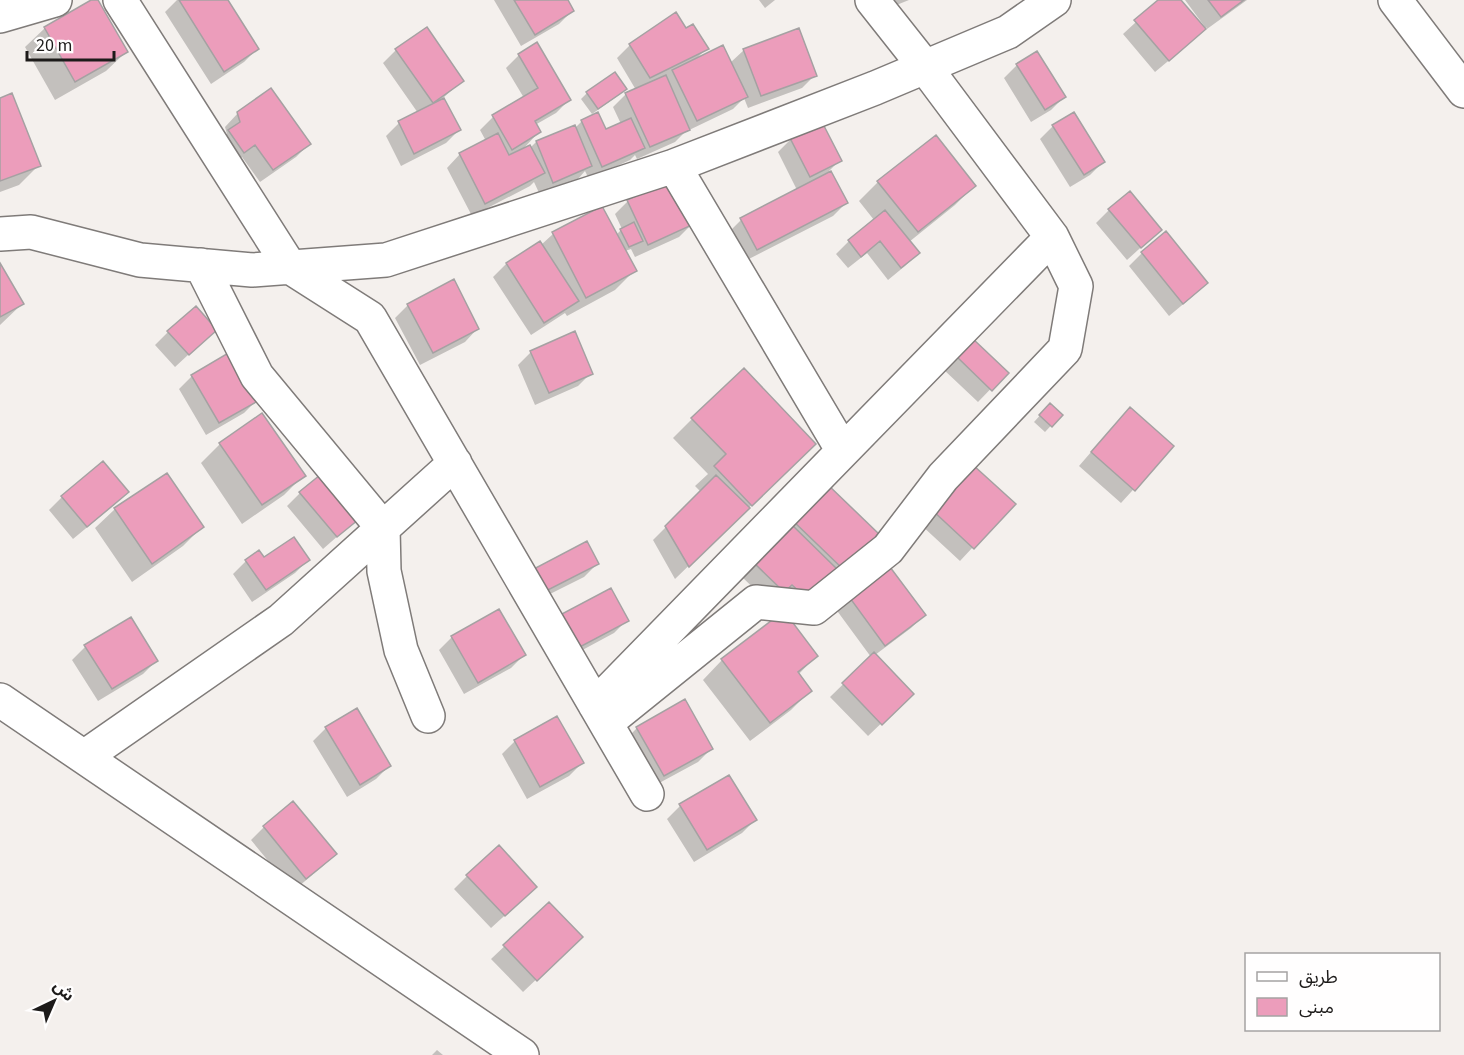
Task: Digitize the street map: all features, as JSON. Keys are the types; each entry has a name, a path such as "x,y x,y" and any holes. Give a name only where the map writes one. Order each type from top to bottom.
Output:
{"street":[{"path":"0,16 55,0"},
{"path":"120,0 290,267 370,318 647,794"},
{"path":"601,714 756,602 814,608 888,549 943,477 1065,349 1076,286 1052,237 872,0"},
{"path":"0,234 31,232 140,260 252,270 386,260 674,166 875,88 1008,32 1054,0"},
{"path":"1395,0 1464,91"},
{"path":"674,166 843,452"},
{"path":"601,714 843,452 1052,237"},
{"path":"201,265 257,376 383,528 384,571 401,650 428,716"},
{"path":"84,757 281,620 455,463"},
{"path":"0,700 522,1055"}],"building":[{"path":"91,0 98,0 128,52 75,82 44,27"},
{"path":"179,0 228,0 259,49 224,72"},
{"path":"514,0 568,0 574,11 535,35"},
{"path":"1158,0 1181,0 1206,29 1169,61 1134,20"},
{"path":"1208,0 1244,0 1221,17"},
{"path":"676,12 686,28 693,24 709,49 650,78 629,44"},
{"path":"427,27 464,81 433,103 395,49"},
{"path":"799,28 817,76 761,96 743,49"},
{"path":"537,42 571,100 535,121 541,132 512,150 492,115 538,88 518,54"},
{"path":"723,45 748,97 697,121 672,70"},
{"path":"1037,51 1066,97 1045,110 1016,64"},
{"path":"615,72 627,89 598,109 586,92"},
{"path":"666,75 690,130 650,147 625,93"},
{"path":"271,88 311,144 273,170 255,145 244,153 228,130 240,122 237,112"},
{"path":"12,93 41,166 0,181 0,98"},
{"path":"444,98 461,130 414,154 398,121"},
{"path":"598,112 606,129 631,118 645,148 602,167 581,120"},
{"path":"1074,112 1105,162 1084,175 1052,125"},
{"path":"822,122 842,161 810,177 790,138"},
{"path":"575,125 592,166 553,183 536,141"},
{"path":"498,133 509,155 530,145 545,173 485,204 459,153"},
{"path":"936,135 976,186 918,232 877,181"},
{"path":"831,171 848,203 757,250 740,218"},
{"path":"673,179 694,224 648,245 627,200"},
{"path":"1130,191 1162,230 1141,248 1108,209"},
{"path":"602,206 637,271 586,298 552,232"},
{"path":"885,210 920,253 901,268 880,241 861,257 848,240"},
{"path":"634,222 643,241 629,247 620,229"},
{"path":"1166,231 1208,283 1183,304 1141,252"},
{"path":"540,241 579,301 544,323 506,263"},
{"path":"0,263 24,304 0,317"},
{"path":"454,279 479,329 433,353 407,304"},
{"path":"196,306 217,330 189,355 167,331"},
{"path":"575,331 593,374 549,393 530,351"},
{"path":"972,338 1009,373 992,391 955,355"},
{"path":"230,352 258,401 219,423 191,375"},
{"path":"744,368 816,444 752,506 714,466 726,454 691,418"},
{"path":"1050,403 1063,415 1052,427 1039,415"},
{"path":"1130,407 1174,446 1135,491 1091,452"},
{"path":"262,413 306,476 262,505 219,443"},
{"path":"103,461 129,492 87,527 61,496"},
{"path":"973,465 1016,504 974,549 932,510"},
{"path":"167,473 204,527 152,564 114,508"},
{"path":"320,475 358,520 337,537 299,492"},
{"path":"716,475 750,508 689,567 665,526"},
{"path":"825,482 880,535 845,571 790,518"},
{"path":"789,522 838,570 809,600 792,585 784,592 752,561"},
{"path":"294,537 310,560 266,590 245,560 259,550 264,557"},
{"path":"587,541 599,564 540,594 528,572"},
{"path":"887,563 926,615 885,646 847,594"},
{"path":"611,588 629,621 576,649 558,616"},
{"path":"499,609 526,655 478,683 451,636"},
{"path":"784,611 818,656 798,672 812,691 770,723 721,659"},
{"path":"131,617 158,661 112,689 84,645"},
{"path":"874,652 914,694 882,725 842,683"},
{"path":"685,699 713,749 664,776 636,727"},
{"path":"357,708 391,766 360,785 325,727"},
{"path":"557,716 584,763 540,787 514,740"},
{"path":"729,775 757,820 707,850 679,804"},
{"path":"293,801 337,854 306,879 263,826"},
{"path":"499,845 537,887 505,916 466,875"},
{"path":"549,902 583,937 537,981 503,945"}]}
